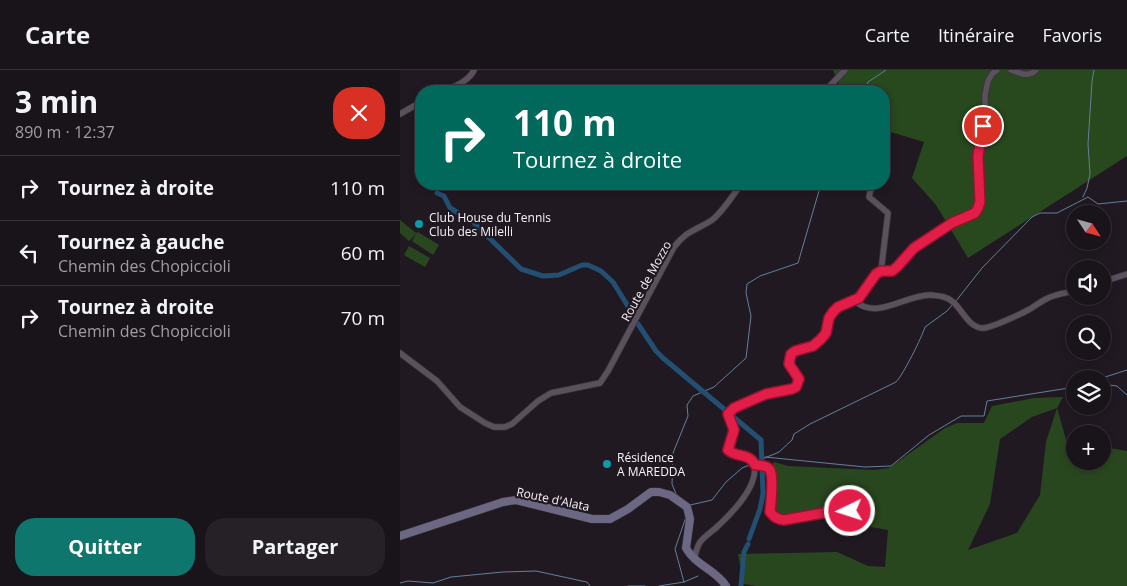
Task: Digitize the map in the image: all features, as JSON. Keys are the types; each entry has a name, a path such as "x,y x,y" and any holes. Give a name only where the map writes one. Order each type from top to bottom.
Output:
{"street":[{"path":"456,85 464,81 474,70"},
{"path":"831,85 845,70"},
{"path":"881,271 892,271 914,248 952,223 975,213 978,208 980,202 978,156 985,111 985,95 988,81 997,70"},
{"path":"1011,70 1027,75 1032,74 1036,70"},
{"path":"400,114 415,104"},
{"name":"Route de Mozzo","path":"400,353 437,381 460,407 484,423 494,427 505,427 512,424 538,401 551,393 595,385 603,380 674,247 686,234 718,214 737,190"},
{"path":"868,513 840,510 778,519 770,512 770,470 746,456 734,455 728,450 734,430 728,414 734,408 766,394 796,387 799,379 789,364 791,354 813,346 826,333 829,318 833,312 838,307 855,301 881,271 888,213 869,197 871,190"},
{"path":"1111,279 1127,274"},
{"path":"855,301 860,306 879,309 900,301 928,295 943,296 952,301 969,321 976,326 985,328 1030,309 1045,299 1066,292"},
{"path":"726,586 713,572 694,558 702,539 718,526 748,493 753,480 754,462"},
{"name":"Route d'Alata","path":"400,536 503,502 516,500 592,519 610,519 628,509 651,492 659,492 670,495 688,507 690,519 686,548 694,558"}],"green space":[{"path":"833,70 1127,70 1127,156 968,258 936,205 912,178 924,142 890,132 890,85 839,85"},
{"path":"400,220 416,233 418,232 439,245 433,255 412,241 416,234 409,241 400,233"},
{"path":"409,246 430,258 425,267 404,255"},
{"path":"1063,397 1057,408 1066,440 1066,470 1111,470 1111,448 1127,451 1127,586 757,586 744,584 738,554 837,552 868,566 885,567 888,530 871,527 872,512 852,509 782,516 772,511 774,473 771,466 774,462 788,466 874,470 889,468 945,428 957,423 984,423 992,406 1034,398","holes":["1057,408 1046,442 1040,495 1017,533 968,550 990,504 1000,439 1032,417"]}],"waterway":[{"path":"867,85 868,82 886,70"},
{"path":"1083,197 1090,174 1088,144 1094,70"},
{"path":"689,504 676,494 672,484 673,453 688,416 687,405 693,396 714,387 746,358 751,316 746,293 747,284 760,276 798,263 819,190"},
{"path":"437,193 444,196 450,208 472,221 521,269 543,276 559,275 582,265 588,265 601,271 613,282 634,316"},
{"path":"956,301 982,268 1032,217 1040,213 1057,213 1088,197 1098,204 1127,201"},
{"path":"755,462 779,452 792,440 794,434 810,424 896,382 912,356 925,327 947,311 953,304"},
{"path":"638,324 663,358 761,440 763,494 760,509 749,539"},
{"path":"1111,375 1127,370"},
{"path":"1111,385 1117,386 1127,395"},
{"path":"765,457 865,467 891,466 929,435 961,416 984,416 987,401 1066,388"},
{"path":"690,505 712,500 726,482 742,468 752,464"},
{"path":"684,582 675,549 686,517"},
{"path":"741,586 744,552 748,544"},
{"path":"400,583 408,581 433,583 451,577 536,571 587,582 590,586"},
{"path":"659,586 684,582 698,576"},
{"path":"628,586 645,586"}],"place":[{"name":"Club House du Tennis Club des Milelli","path":"419,224"},
{"name":"Résidence A MAREDDA","path":"607,464"}],"route":[{"path":"850,511 840,510 784,520 773,516 770,512 770,470 766,466 755,465 753,460 746,456 734,455 728,450 734,435 728,414 734,408 766,394 796,387 799,379 789,364 791,354 813,346 821,339 826,333 829,318 838,307 859,298 876,274 881,271 892,271 914,248 952,223 975,213 980,202 978,156 983,126"}]}
